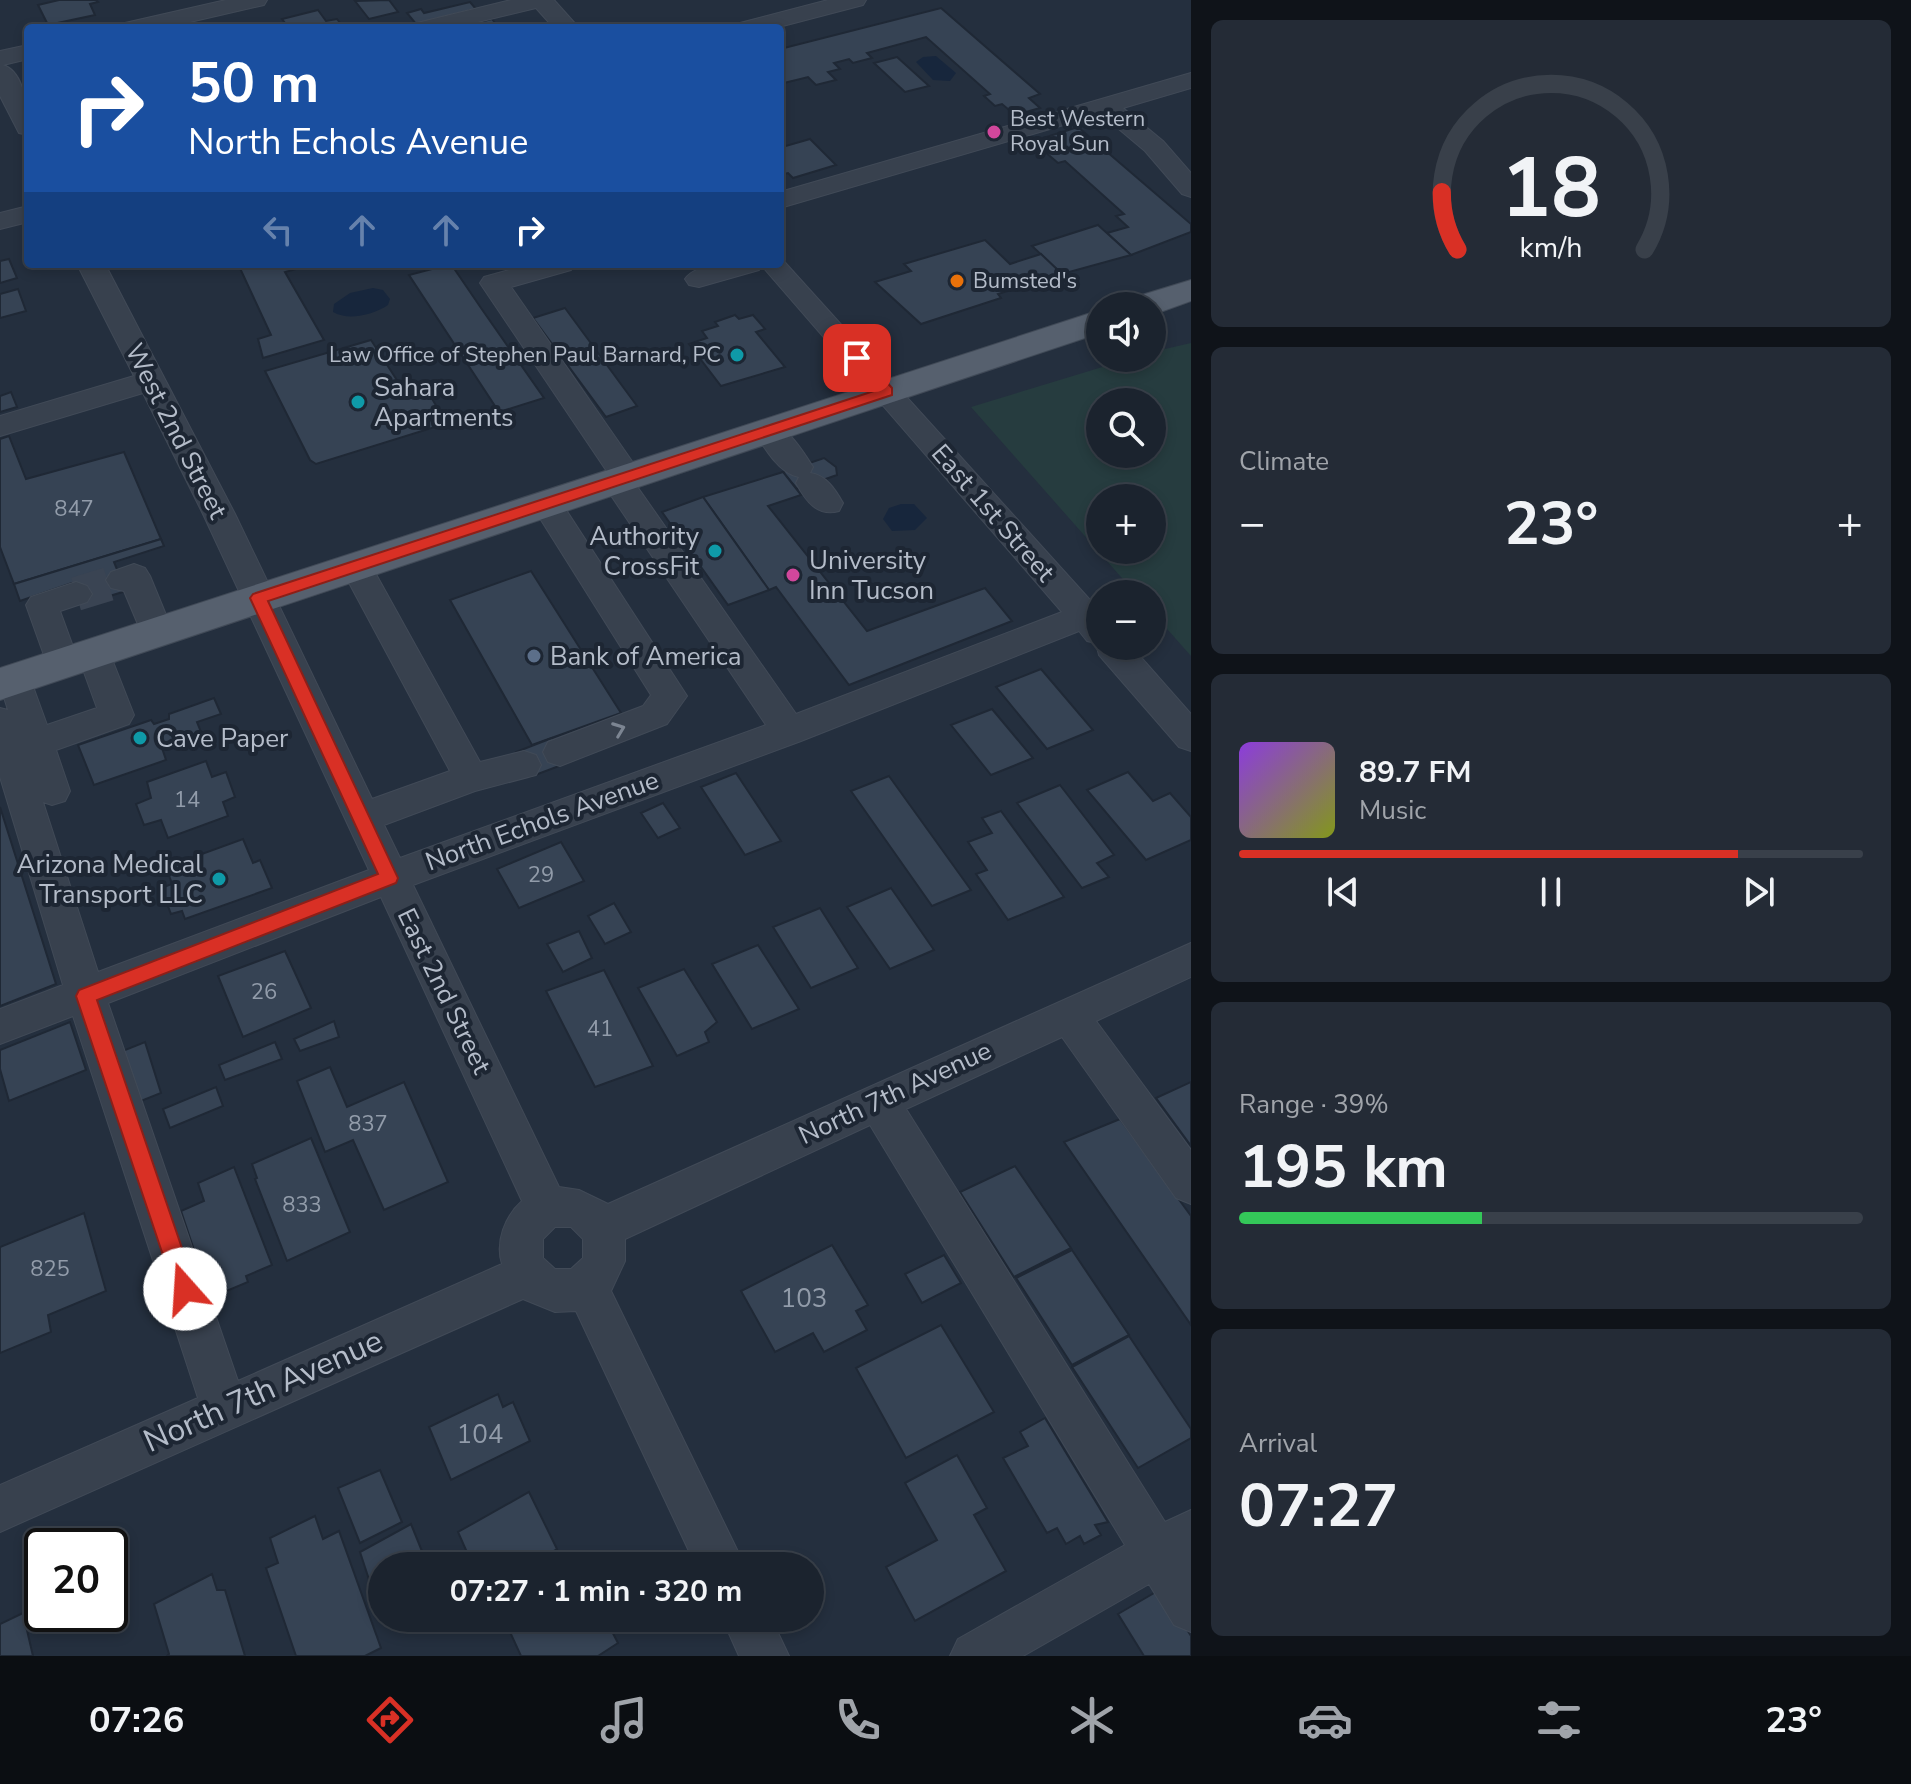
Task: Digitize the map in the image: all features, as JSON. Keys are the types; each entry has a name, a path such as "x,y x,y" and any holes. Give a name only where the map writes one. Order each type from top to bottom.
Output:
{"main road":[{"path":"1166,299 1191,290"},
{"path":"8,681 1086,326"}],"street":[{"path":"151,24 256,0"},
{"path":"441,24 540,0 563,24"},
{"path":"763,24 855,0"},
{"path":"0,58 24,53"},
{"path":"0,71 24,119"},
{"path":"784,199 1191,80"},
{"path":"1105,105 1154,146 1191,189"},
{"path":"0,221 24,215"},
{"name":"West 2nd Street","path":"93,268 259,598"},
{"path":"547,268 494,283 789,731"},
{"path":"699,279 736,268"},
{"name":"East 1st Street","path":"778,268 1086,617"},
{"path":"0,426 151,381"},
{"path":"769,431 812,484"},
{"path":"546,504 670,696 655,715 560,752"},
{"path":"356,566 471,778"},
{"path":"122,580 134,576 157,632"},
{"path":"36,743 117,715 42,605 76,594"},
{"name":"East 2nd Street","path":"259,598 548,1210"},
{"name":"North Echols Avenue","path":"0,1027 389,878 789,731 1086,627"},
{"path":"1123,660 1191,737"},
{"path":"8,681 36,743 52,791"},
{"path":"0,721 86,996 224,1407"},
{"path":"362,818 471,778 524,765"},
{"name":"North 7th Avenue","path":"600,1229 1191,959"},
{"path":"1068,1014 1191,1184"},
{"path":"878,1101 1174,1544 1191,1608"},
{"path":"572,1208 586,1214 600,1229 606,1247 604,1261 597,1275 586,1285 568,1292 552,1290 538,1285 527,1275 520,1256 520,1242 525,1228 535,1217 548,1210 572,1208"},
{"name":"North 7th Avenue","path":"0,1509 527,1275"},
{"path":"586,1285 714,1552"},
{"path":"975,1656 1174,1544"},
{"path":"753,1632 764,1656"}],"green space":[{"path":"1191,343 1191,656 1166,628 1166,580 1124,580 1110,564 1166,564 1166,484 1086,484 1086,537 971,407 1086,372 1166,372 1166,349"}],"water":[{"path":"936,56 956,73 950,81 933,80 916,62 923,57"},
{"path":"373,288 383,290 390,299 388,305 360,316 333,312 334,304 350,293"},
{"path":"914,504 927,518 915,530 892,531 883,519 889,508"}],"building":[{"path":"59,0 98,2 90,4 95,15 53,24 48,24 38,5"},
{"path":"389,0 398,12 369,19 355,1"},
{"path":"470,2 476,9 416,24 407,13 421,9 424,13"},
{"path":"941,8 1040,94 1029,98 1040,108 1015,115 1002,104 995,106 984,96 990,94 926,37 867,53 872,58 853,63 849,59 834,63 840,69 828,72 836,80 816,85 808,77 784,83 784,48"},
{"path":"318,10 326,21 337,19 341,24 286,24 282,19"},
{"path":"492,19 496,24 471,24"},
{"path":"897,57 929,86 905,92 874,63"},
{"path":"1078,127 1191,224 1191,232 1131,255 1107,233 1128,227 1116,216 1124,214 1065,161 1058,163 1044,151 1052,149 1040,139"},
{"path":"810,139 836,165 793,178 788,173 784,174 784,144"},
{"path":"1098,225 1131,255 1062,274 1032,246"},
{"path":"985,240 1010,264 1041,254 1062,274 998,294 1001,298 921,324 875,282 911,271 904,264"},
{"path":"9,259 17,278 0,283 0,261"},
{"path":"240,268 300,268 285,272 324,340 263,358 258,339 271,335"},
{"path":"436,268 454,268 544,398 499,412 409,275"},
{"path":"18,289 26,311 0,318 0,294"},
{"path":"565,308 637,406 606,417 533,318"},
{"name":"Law Office of Stephen Paul Barnard, PC","path":"735,315 739,319 753,315 765,329 756,332 785,367 721,386 689,344 707,338 702,331 718,326 715,322"},
{"name":"Sahara Apartments","path":"371,340 404,391 424,385 441,414 429,417 435,427 316,464 310,460 265,371"},
{"path":"11,392 17,407 0,412 0,396"},
{"path":"9,436 26,479 124,452 161,539 14,584 0,547 0,439"},
{"path":"824,458 836,467 837,475 797,489 783,472"},
{"path":"783,472 801,495 768,506 867,631 985,588 1012,621 849,685 776,587 769,590 703,497"},
{"name":"Authority CrossFit","path":"703,497 769,590 728,605 662,512"},
{"path":"161,539 164,546 114,562 126,591 80,605 72,583 20,601 14,584"},
{"name":"Bank of America","path":"531,571 621,713 532,745 450,600"},
{"path":"1041,669 1093,730 1047,749 996,687"},
{"name":"Cave Paper","path":"214,698 221,714 197,722 201,732 161,745 166,760 94,785 78,745 151,720 154,724 169,719 169,714"},
{"path":"992,709 1033,758 991,775 951,725"},
{"path":"552,738 567,763 530,777 516,752"},
{"path":"206,761 212,777 226,772 235,797 223,802 228,816 168,838 161,820 144,825 136,804 151,798 147,782"},
{"path":"1128,772 1153,801 1170,793 1191,817 1191,840 1146,860 1087,790"},
{"path":"736,773 781,841 745,855 701,787"},
{"path":"889,776 971,890 932,906 851,791"},
{"path":"1060,785 1114,855 1097,863 1109,877 1082,888 1017,803"},
{"path":"663,803 680,828 658,838 641,813"},
{"path":"0,807 56,984 0,1006"},
{"path":"1001,811 1064,897 1008,920 976,874 987,870 968,842 992,833 982,818"},
{"name":"Arizona Medical Transport LLC","path":"243,839 253,863 260,860 272,888 185,919 182,911 171,914 161,888 172,884 166,867"},
{"path":"561,842 584,881 519,908 497,869"},
{"path":"891,888 934,950 890,969 847,907"},
{"path":"614,903 631,932 605,944 588,916"},
{"path":"820,908 858,968 811,988 773,927"},
{"path":"579,931 592,958 563,972 547,944"},
{"path":"758,945 799,1009 752,1029 712,964"},
{"path":"285,951 311,1008 243,1037 218,976"},
{"path":"684,969 717,1022 705,1032 709,1042 677,1056 638,988"},
{"path":"604,970 653,1066 595,1087 546,991"},
{"path":"334,1021 339,1037 300,1051 294,1039"},
{"path":"70,1022 86,1070 9,1101 0,1069 0,1050"},
{"path":"145,1042 161,1093 136,1103 120,1052"},
{"path":"275,1042 282,1059 225,1080 219,1065"},
{"path":"330,1067 347,1107 404,1082 448,1182 384,1210 353,1140 325,1152 297,1081"},
{"path":"1191,1082 1191,1146 1156,1098"},
{"path":"216,1087 223,1106 170,1128 163,1109"},
{"path":"1120,1119 1191,1216 1191,1325 1064,1142"},
{"path":"311,1138 350,1232 287,1261 252,1164"},
{"path":"1015,1166 1071,1248 1014,1277 960,1192"},
{"path":"234,1167 272,1265 246,1276 248,1282 210,1298 181,1211 204,1201 198,1183"},
{"path":"84,1213 106,1291 48,1315 51,1332 0,1353 0,1247"},
{"path":"832,1245 868,1305 856,1311 867,1330 824,1352 813,1333 775,1352 741,1291"},
{"path":"1072,1250 1129,1335 1072,1365 1016,1278"},
{"path":"944,1255 961,1283 922,1303 905,1274"},
{"path":"941,1325 994,1412 906,1458 856,1368"},
{"path":"1129,1336 1191,1429 1191,1438 1138,1468 1072,1367"},
{"path":"498,1394 503,1407 513,1402 530,1441 451,1480 429,1427"},
{"path":"1045,1418 1108,1522 1095,1525 1101,1535 1084,1544 1080,1536 1066,1544 1057,1528 1047,1533 1003,1458 1028,1446 1020,1432"},
{"path":"957,1455 987,1508 974,1515 1006,1571 915,1621 886,1567 937,1540 905,1483"},
{"path":"380,1470 402,1522 360,1543 338,1488"},
{"path":"529,1492 557,1549 552,1552 467,1552 458,1532"},
{"path":"315,1516 323,1539 339,1531 368,1612 368,1632 375,1632 381,1648 365,1656 296,1656 266,1568 278,1563 270,1538"},
{"path":"411,1524 422,1552 368,1552 368,1576 360,1552"},
{"path":"212,1574 217,1590 225,1590 245,1656 167,1656 169,1654 154,1604"},
{"path":"1161,1589 1191,1636 1191,1656 1144,1656 1118,1614"},
{"path":"23,1613 24,1632 27,1632 33,1656 0,1656 0,1624"},
{"path":"510,1632 612,1632 618,1643 598,1656 521,1656"}],"tunnel":[{"path":"76,594 122,580"}],"place":[{"name":"Best Western Royal Sun","path":"994,132"},
{"name":"Bumsted's","path":"957,281"},
{"name":"Law Office of Stephen Paul Barnard, PC","path":"737,355"},
{"name":"Sahara Apartments","path":"358,402"},
{"name":"Authority CrossFit","path":"715,551"},
{"name":"University Inn Tucson","path":"793,575"},
{"name":"Bank of America","path":"534,656"},
{"name":"Cave Paper","path":"140,738"},
{"name":"Arizona Medical Transport LLC","path":"219,879"}],"route":[{"path":"185,1289 86,996 389,878 259,598 887,392 857,358"}]}
